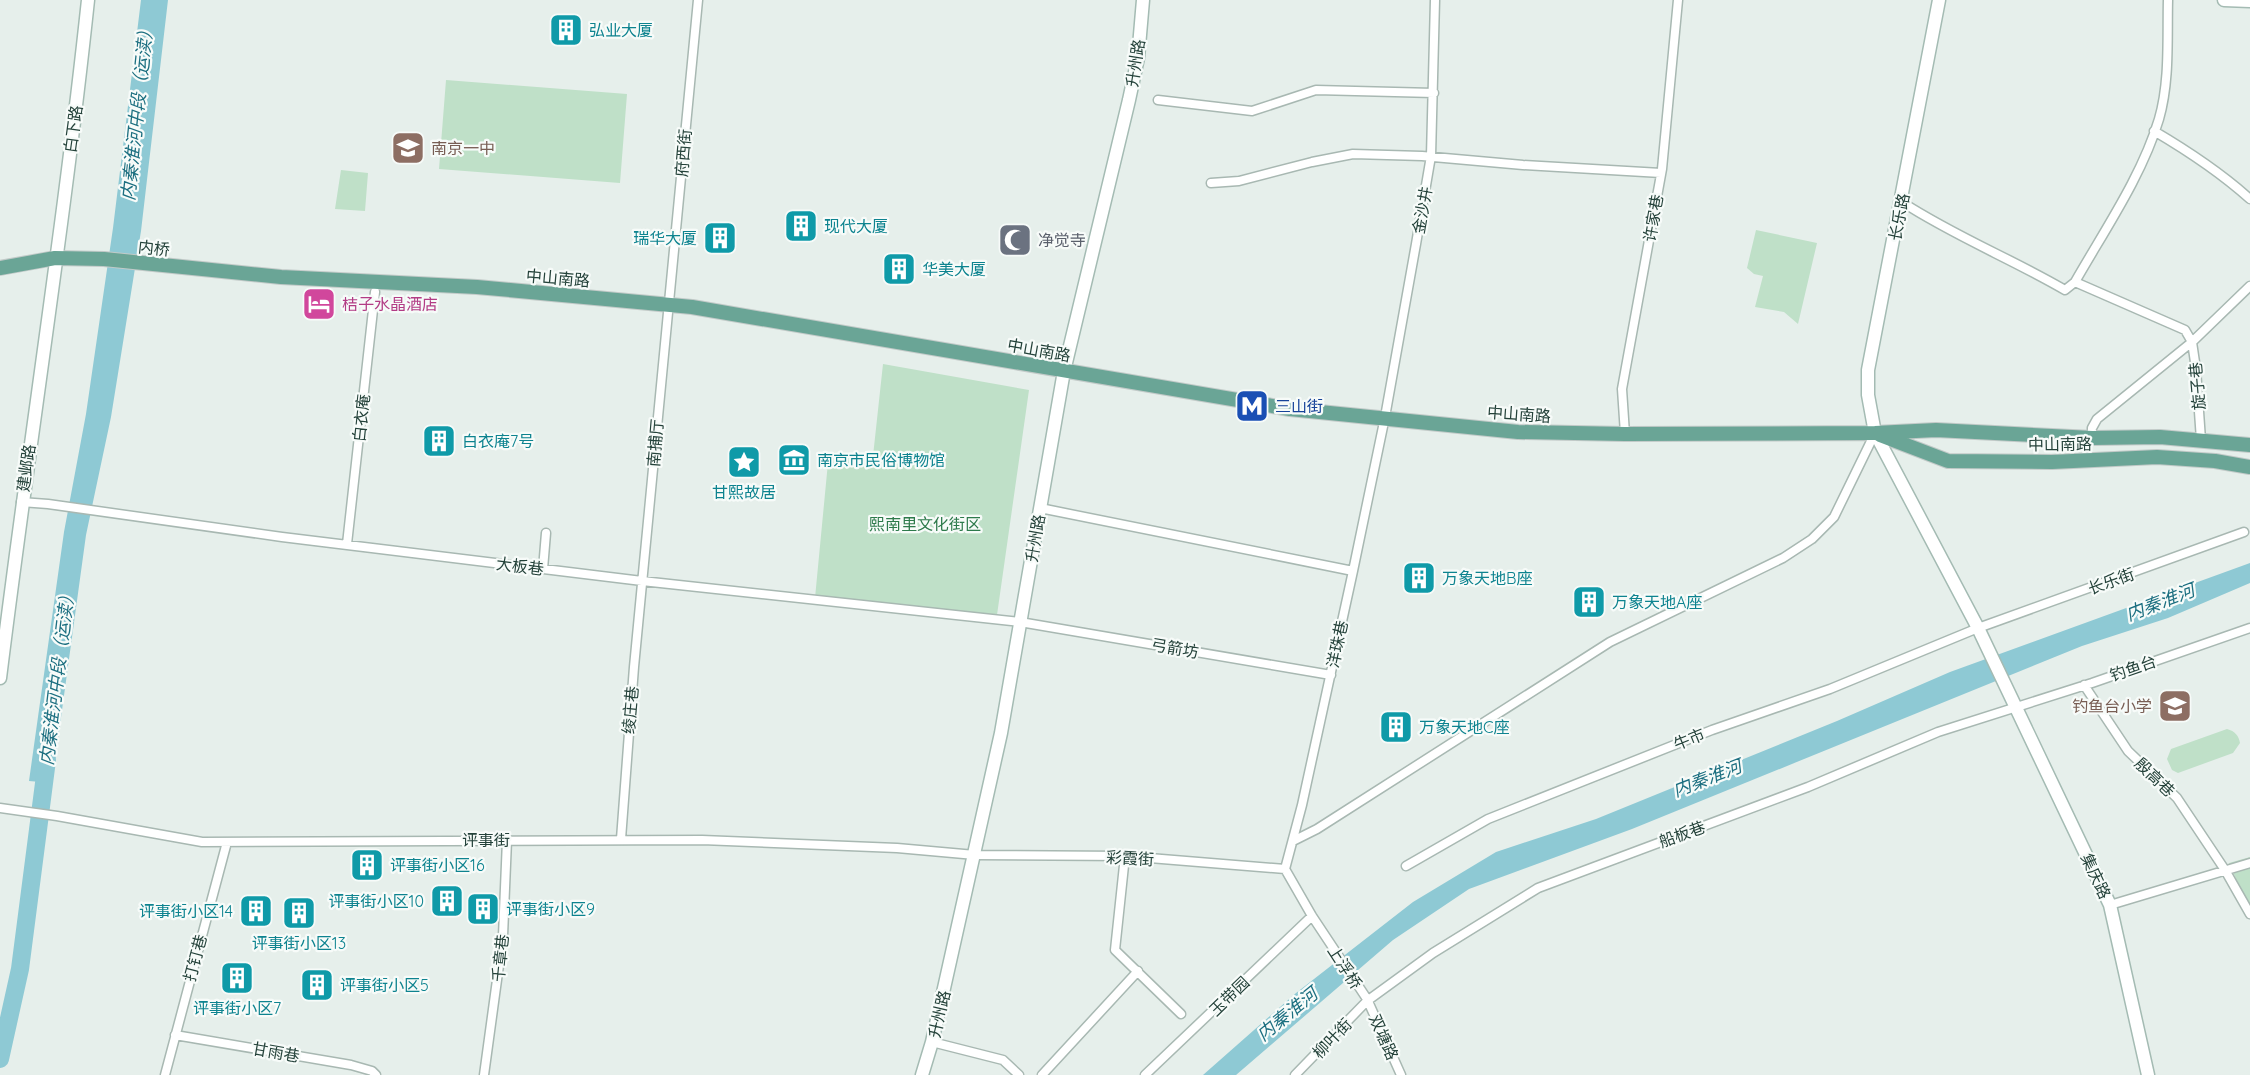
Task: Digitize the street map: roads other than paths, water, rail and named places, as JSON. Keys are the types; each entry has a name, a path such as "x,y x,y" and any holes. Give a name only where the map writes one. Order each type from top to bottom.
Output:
{"main road":[{"name":"白下路","path":"55,258 78,95 88,0"},
{"name":"升州路","path":"922,1075 933,1042 1001,733 1064,371 1134,79 1143,0"},
{"name":"长乐路","path":"1875,433 1868,395 1869,370 1939,0"},
{"path":"2224,0 2250,1"},
{"name":"内桥","path":"55,258 104,259 200,269"},
{"path":"0,268 55,258"},
{"name":"建邺路","path":"0,678 21,502 55,258"},
{"name":"中山南路","path":"200,269 281,277 477,287 692,307 1290,409 1518,432 1875,433 1936,430 2092,438 2160,437 2250,445"},
{"path":"1875,433 1978,628"},
{"name":"中山南路","path":"1875,433 1948,461 2052,462 2157,457 2215,461 2250,467"},
{"name":"集庆路","path":"1978,628 2110,905 2148,1075"}],"street":[{"name":"府西街","path":"668,305 698,0"},
{"name":"金沙井","path":"1385,417 1431,156 1435,0"},
{"name":"许家巷","path":"1625,434 1622,389 1661,173 1678,0"},
{"path":"1902,202 1936,224 2024,266 2065,290 2075,282 2113,220 2159,119 2166,83 2168,0"},
{"path":"1158,100 1252,111 1316,90 1434,93"},
{"path":"2154,131 2223,175 2250,199"},
{"path":"1211,183 1239,181 1353,154 1431,156 1523,165 1661,173"},
{"path":"2075,282 2185,330 2192,342 2097,419 2092,428 2092,438"},
{"name":"旋子巷","path":"2201,440 2192,342 2250,286"},
{"name":"白衣庵","path":"347,544 375,292"},
{"name":"南捕厅","path":"642,582 668,305"},
{"name":"洋珠巷","path":"1285,869 1331,675 1385,417"},
{"path":"1293,841 1317,829 1610,642 1783,558 1812,539 1834,517 1875,433"},
{"name":"大板巷","path":"21,502 642,582 1020,622"},
{"path":"1040,508 1353,571"},
{"name":"长乐街","path":"1978,628 2244,532"},
{"path":"543,569 546,533"},
{"name":"绫庄巷","path":"621,839 642,582"},
{"name":"弓箭坊","path":"1020,622 1331,675"},
{"name":"牛市","path":"1406,866 1488,819 1712,730 1830,689 1978,628"},
{"name":"钓鱼台","path":"2015,706 2084,685 2250,628"},
{"name":"殷高巷","path":"2084,685 2128,751 2177,798 2226,870 2250,914"},
{"name":"船板巷","path":"1367,1000 1433,953 1538,888 1808,787 1938,732 2015,706"},
{"name":"评事街","path":"0,808 24,810 202,842 621,839 897,848 975,855"},
{"name":"千章巷","path":"484,1075 503,936 507,840"},
{"name":"打钉巷","path":"165,1075 227,842"},
{"name":"彩霞街","path":"975,855 1125,856 1285,869"},
{"path":"1125,856 1115,950 1181,1014"},
{"path":"2110,905 2250,863"},
{"path":"1285,869 1312,916"},
{"name":"上浮桥","path":"1312,916 1367,1000"},
{"name":"玉带园","path":"1145,1075 1312,916"},
{"path":"1042,1075 1138,971"},
{"name":"柳叶街","path":"1295,1075 1367,1000"},
{"name":"双塘路","path":"1367,1000 1401,1075"},
{"name":"甘雨巷","path":"175,1035 351,1065 372,1071 376,1075"},
{"path":"933,1042 1003,1060 1019,1075"}],"water":[{"path":"141,0 168,0 141,231 111,417 86,535 52,783 29,781 64,532 86,414 113,228"},
{"name":"内秦淮河","path":"2250,563 2250,583 2168,618 2082,646 1632,829 1469,889 1393,940 1236,1075 1203,1075 1296,993 1413,902 1496,852 1596,819 1837,721 1950,672"}],"waterway":[{"name":"内秦淮河中段（运渎）","path":"0,1059 20,969 47,760"}],"place":[{"name":"弘业大厦","path":"566,30"},
{"name":"南京一中","path":"408,148"},
{"name":"现代大厦","path":"801,226"},
{"name":"瑞华大厦","path":"720,238"},
{"name":"净觉寺","path":"1015,240"},
{"name":"华美大厦","path":"899,269"},
{"name":"桔子水晶酒店","path":"319,304"},
{"name":"三山街","path":"1252,406"},
{"name":"白衣庵7号","path":"439,441"},
{"name":"南京市民俗博物馆","path":"794,460"},
{"name":"甘熙故居","path":"744,462"},
{"name":"万象天地B座","path":"1419,578"},
{"name":"万象天地A座","path":"1589,602"},
{"name":"钓鱼台小学","path":"2175,706"},
{"name":"万象天地C座","path":"1396,727"},
{"name":"评事街小区16","path":"367,865"},
{"name":"评事街小区10","path":"447,901"},
{"name":"评事街小区9","path":"483,909"},
{"name":"评事街小区14","path":"256,911"},
{"name":"评事街小区13","path":"299,913"},
{"name":"评事街小区7","path":"237,978"},
{"name":"评事街小区5","path":"317,985"}],"park label":[{"name":"熙南里文化街区","path":"925,524"}]}
